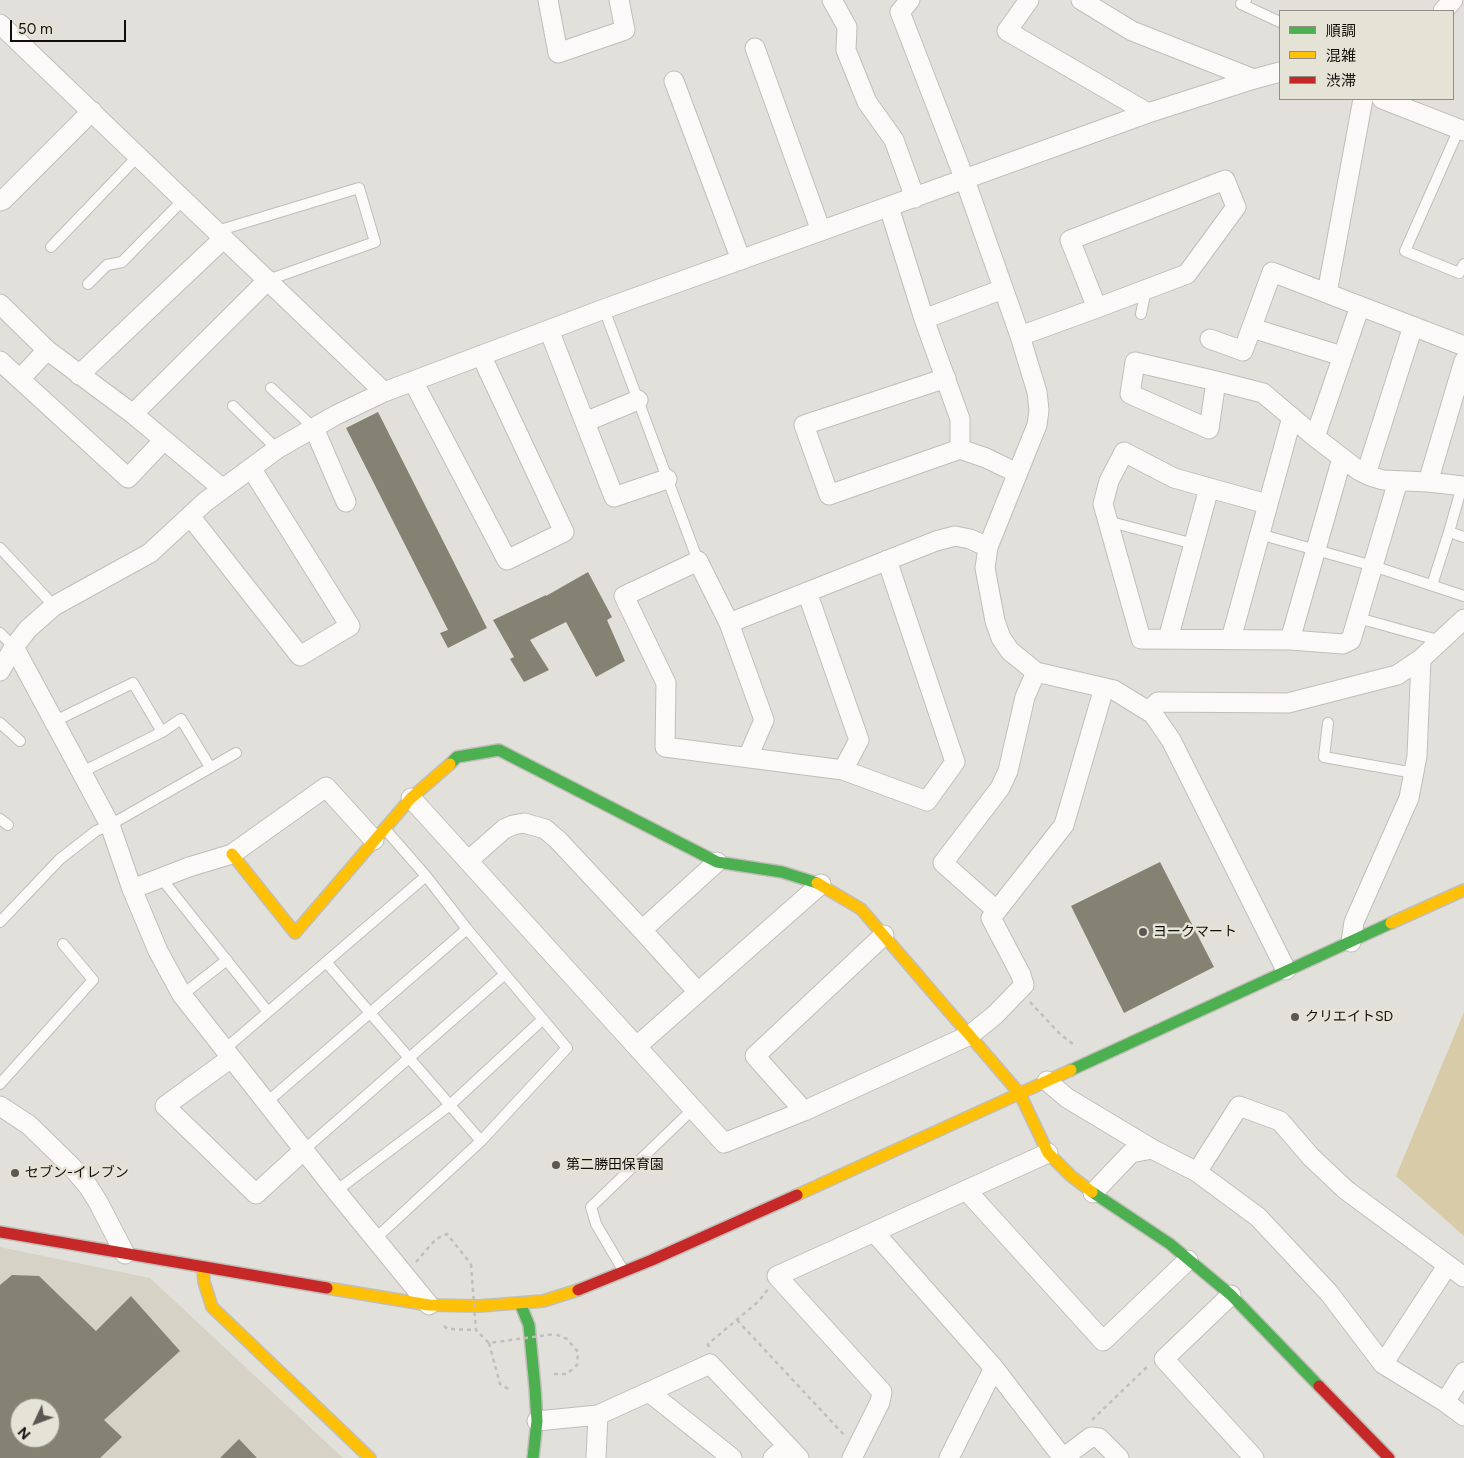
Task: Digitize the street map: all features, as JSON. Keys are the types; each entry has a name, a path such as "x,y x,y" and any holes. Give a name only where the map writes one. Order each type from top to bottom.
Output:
{"street":[{"path":"548,0 558,53 625,30 619,0"},
{"path":"832,0 847,27 846,50 867,102 894,140 915,198"},
{"path":"910,0 900,12 965,180 1034,378 1038,410 1037,425 988,547 985,568 995,621 1001,638 1010,652 1036,672 1114,690 1153,714 1171,740 1286,970"},
{"path":"1029,0 1007,31 1148,113"},
{"path":"1081,0 1132,31 1254,79"},
{"path":"1444,10 1453,0"},
{"path":"0,24 384,392"},
{"path":"755,48 821,231"},
{"path":"0,671 14,647 28,629 54,606 150,553 190,516 277,449 384,392 604,309 1148,113 1279,72"},
{"path":"674,81 741,260"},
{"path":"1327,293 1363,100"},
{"path":"1385,100 1462,130"},
{"path":"0,201 4,200 92,111"},
{"path":"1020,336 1097,308 1146,290 1187,274 1236,207 1225,180 1070,240 1097,308"},
{"path":"889,207 924,319 960,419 960,449"},
{"path":"79,375 220,234"},
{"path":"1210,339 1243,351 1272,272 1464,346"},
{"path":"133,414 268,280"},
{"path":"924,319 1003,289"},
{"path":"0,304 46,350 133,414 223,489"},
{"path":"1315,437 1360,306"},
{"path":"1366,474 1412,326"},
{"path":"1252,328 1342,356"},
{"path":"549,330 614,497 667,478"},
{"path":"20,379 46,350"},
{"path":"413,381 507,560 564,532 481,355"},
{"path":"0,361 128,478 164,440"},
{"path":"1428,482 1464,361"},
{"path":"1216,381 1209,429 1130,394 1135,362 1216,381 1263,393 1315,437 1366,474 1383,480 1463,486"},
{"path":"946,378 804,425 829,495 960,449 986,458 1017,473"},
{"path":"585,422 638,400"},
{"path":"1231,639 1292,416"},
{"path":"314,428 346,502"},
{"path":"1268,504 1174,478 1124,452 1109,481 1102,504 1141,639 1290,640 1343,644 1351,640 1398,481"},
{"path":"1290,640 1342,458"},
{"path":"190,516 300,656 350,626 251,468"},
{"path":"1168,639 1209,488"},
{"path":"729,623 887,560 955,536 970,539 988,547"},
{"path":"748,757 764,720 729,623 698,561 624,596 666,684 665,747 843,770 927,801 955,762 887,560"},
{"path":"807,592 859,740 843,770"},
{"path":"1148,711 1158,702 1288,703 1397,675 1421,659 1464,620"},
{"path":"14,647 110,825 132,889 158,951 182,995 305,1149 336,1191 429,1305"},
{"path":"1351,942 1354,922 1409,798 1417,756 1421,659"},
{"path":"996,910 944,864 1000,788 1008,771 1025,697 1036,672"},
{"path":"411,798 724,1143 804,1111 970,1035 995,1015 1024,985 1021,975 991,918 1064,825 1104,688"},
{"path":"232,854 295,933 411,798 457,757 499,750 717,862 782,872 822,884 861,909 1020,1094 1048,1154 1071,1176 1093,1193 1126,1213 1231,1295 1380,1455"},
{"path":"132,889 189,867 232,854 326,787 379,834"},
{"path":"469,860 504,830 513,825 524,823 545,830 558,840 698,992"},
{"path":"642,930 717,862"},
{"path":"637,1046 822,884"},
{"path":"0,1232 429,1305 479,1306 543,1301 574,1292 623,1270 652,1260 1020,1094 1286,970 1464,890"},
{"path":"804,1111 755,1056 884,935"},
{"path":"228,1054 165,1106 256,1194 305,1149"},
{"path":"1048,1081 1067,1098 1152,1150 1197,1172 1258,1217 1329,1293 1383,1364 1445,1402 1464,1416"},
{"path":"0,1106 29,1125 71,1166 88,1186 125,1254"},
{"path":"1197,1172 1239,1106 1255,1112 1280,1122 1311,1157 1346,1190 1464,1277"},
{"path":"1093,1193 1131,1153 1152,1150"},
{"path":"854,1453 880,1402 882,1392 777,1276 1048,1154"},
{"path":"967,1191 1103,1341 1188,1260"},
{"path":"874,1232 994,1368 1063,1458 1091,1437 1099,1438 1119,1458"},
{"path":"1383,1364 1447,1266"},
{"path":"204,1267 204,1282 212,1307 370,1458"},
{"path":"1231,1295 1164,1359 1254,1458"},
{"path":"515,1319 520,1303"},
{"path":"520,1303 529,1325 537,1421 533,1458"},
{"path":"537,1421 598,1415 710,1364 793,1452 773,1458"},
{"path":"949,1458 994,1368"},
{"path":"1445,1402 1464,1372"},
{"path":"649,1392 732,1458"},
{"path":"596,1458 598,1415"}],"lane":[{"path":"1246,0 1241,4 1279,22"},
{"path":"1462,130 1405,251 1459,273 1464,264"},
{"path":"51,247 139,156"},
{"path":"220,234 359,188 375,242 268,280"},
{"path":"88,284 107,265 122,262 184,199"},
{"path":"1141,314 1146,290"},
{"path":"604,309 698,561"},
{"path":"271,388 314,428"},
{"path":"233,406 277,449"},
{"path":"1432,586 1463,486"},
{"path":"1107,521 1194,544"},
{"path":"1449,532 1464,537"},
{"path":"1259,534 1373,566 1464,596"},
{"path":"0,548 54,606"},
{"path":"1358,618 1440,641"},
{"path":"0,634 14,647"},
{"path":"55,721 133,684 162,732"},
{"path":"82,772 162,732 182,719 210,767"},
{"path":"0,724 20,740"},
{"path":"1328,724 1324,757 1414,772"},
{"path":"0,922 60,859 96,831 110,825 236,753"},
{"path":"376,1238 480,1140 567,1048 426,876 379,834"},
{"path":"228,1054 268,1012 426,876"},
{"path":"161,878 268,1012"},
{"path":"267,1102 467,928"},
{"path":"0,1084 93,980 63,944"},
{"path":"182,995 227,960"},
{"path":"326,962 480,1140"},
{"path":"305,1149 505,974"},
{"path":"336,1191 450,1105 543,1019"},
{"path":"623,1270 596,1224 591,1207 694,1109"}],"path":[{"path":"1019,990 1060,1034 1094,1060"},
{"path":"405,1275 436,1238 447,1234 471,1264 476,1330 489,1343 500,1384 510,1390"},
{"path":"710,1364 708,1344 759,1301 777,1276"},
{"path":"737,1320 854,1453"},
{"path":"442,1325 448,1329 476,1330"},
{"path":"489,1343 555,1334 567,1340 578,1352 576,1365 567,1374 555,1374 549,1366"},
{"path":"1091,1421 1152,1363 1164,1359"}],"shaded area":[{"path":"1464,1012 1464,1236 1396,1176"},
{"path":"0,1247 150,1278 343,1458 0,1458"}],"building":[{"path":"378,412 487,628 448,648 440,633 448,630 346,428"},
{"path":"588,572 612,617 607,620 625,661 596,677 566,622 530,640 549,670 524,682 510,659 514,657 493,620 546,596"},
{"path":"1160,862 1214,967 1124,1013 1071,906"},
{"path":"12,1275 39,1276 96,1331 131,1296 180,1351 104,1420 122,1437 100,1458 0,1458 0,1285"},
{"path":"239,1439 257,1458 220,1458"}],"traffic: fast":[{"path":"450,764 457,757 499,750 717,862 782,872 817,883"},
{"path":"1071,1070 1391,923"},
{"path":"1092,1192 1170,1244 1231,1295 1319,1386"},
{"path":"520,1303 529,1325 535,1388 537,1421 533,1458"}],"traffic: slow":[{"path":"232,854 295,933 411,798 450,764"},
{"path":"817,883 861,909 1020,1094 1048,1153 1071,1176 1092,1192"},
{"path":"1391,923 1464,890"},
{"path":"797,1195 1071,1070"},
{"path":"203,1267 204,1282 212,1307 370,1458"},
{"path":"327,1288 429,1305 479,1306 543,1301 578,1290"}],"traffic: jam":[{"path":"578,1290 652,1260 797,1195"},
{"path":"0,1232 327,1288"},
{"path":"1319,1386 1389,1458"}],"place":[{"name":"ヨークマート","path":"1143,932"},
{"name":"クリエイトSD","path":"1295,1017"},
{"name":"第二勝田保育園","path":"556,1165"},
{"name":"セブン-イレブン","path":"15,1173"}]}
